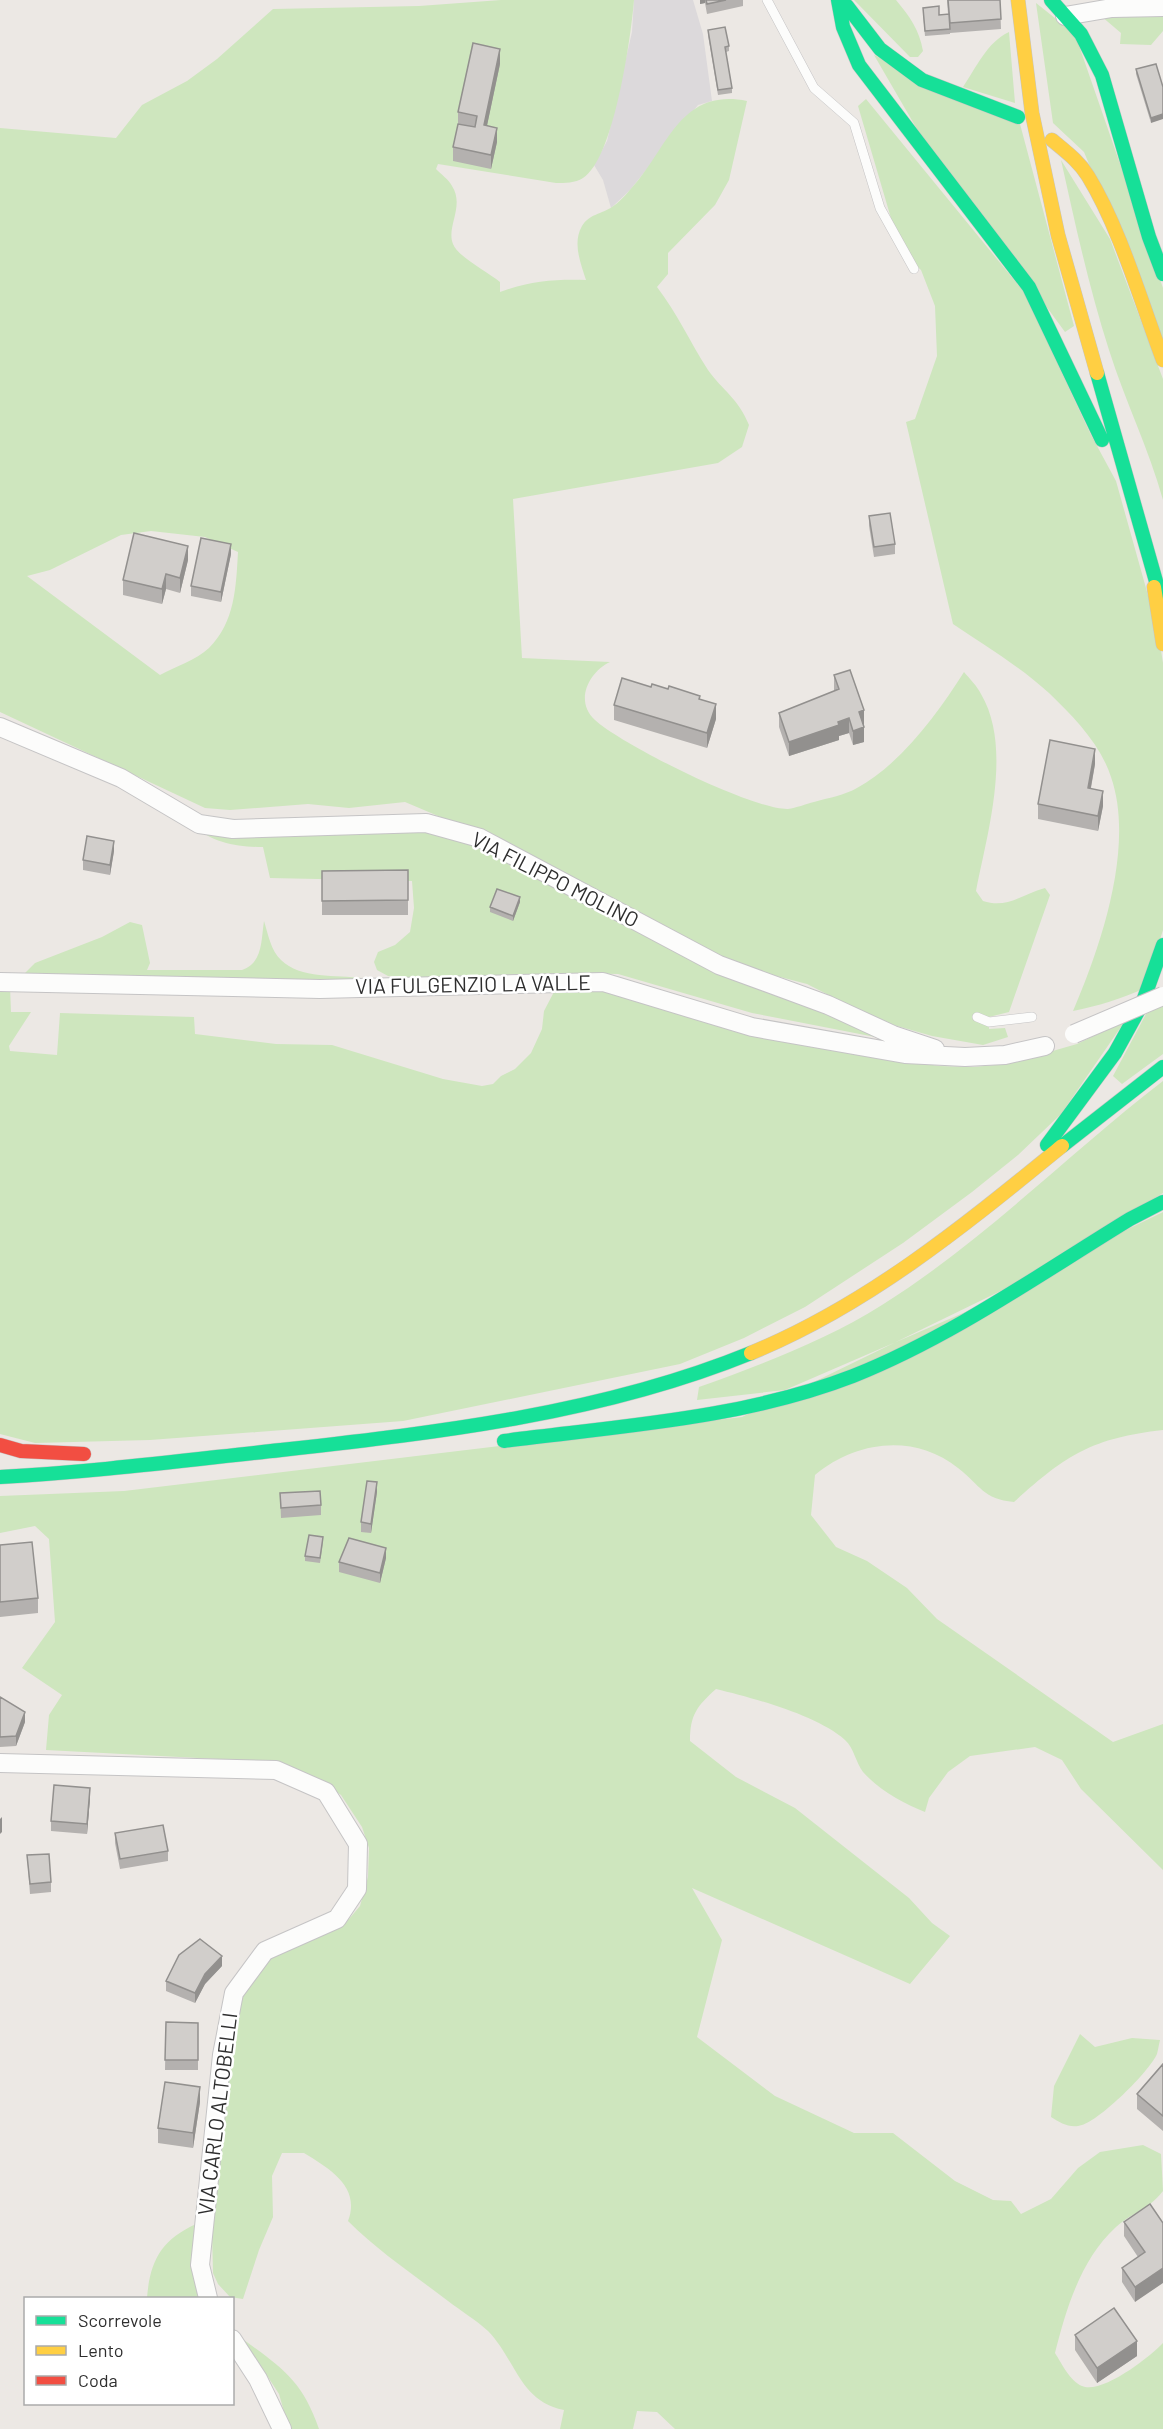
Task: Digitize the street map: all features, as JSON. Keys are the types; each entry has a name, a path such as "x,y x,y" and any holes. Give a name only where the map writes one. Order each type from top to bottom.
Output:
{"main road":[{"path":"838,0 843,27 859,65 1029,287 1083,404 1132,496"},
{"path":"842,0 880,49 899,65 940,89 984,102 1018,117"},
{"path":"1018,0 1031,107 1058,235 1163,606"},
{"path":"1051,0 1082,34 1102,75 1149,237 1163,274"},
{"path":"1052,141 1088,176 1116,236 1163,360"},
{"path":"1149,556 1163,644"},
{"path":"1033,1171 1050,1139 1115,1053 1142,1004 1163,945"},
{"path":"0,1479 153,1466 454,1429 613,1401 686,1380 747,1356 848,1305 967,1222 1163,1067"},
{"path":"488,1441 512,1441 719,1413 794,1396 854,1376 921,1345 1130,1219 1163,1202"},
{"path":"368,1441 464,1441"},
{"path":"0,1445 21,1451 97,1454 153,1466"}],"street":[{"path":"1065,16 1112,8 1163,7"},
{"name":"VIA FILIPPO MOLINO","path":"0,727 121,778 199,824 233,829 426,823 480,838 719,965 828,1005 893,1035 965,1057"},
{"name":"VIA FULGENZIO LA VALLE","path":"0,982 320,989 603,982 752,1027 905,1054 965,1057 1005,1054 1045,1046"},
{"path":"1074,1034 1163,996"},
{"name":"VIA CARLO ALTOBELLI","path":"0,1763 276,1770 326,1792 358,1844 357,1889 337,1919 265,1951 234,1992 222,2055 200,2265 208,2297"},
{"path":"234,2342 258,2379 282,2429"}],"lane":[{"path":"767,0 814,88 854,123 880,208 914,270"},
{"path":"977,1017 989,1022 1032,1017"}],"shaded area":[{"path":"634,0 693,0 703,34 712,101 698,105 630,190 611,208 603,180 594,165 607,141 632,32"}],"green space":[{"path":"501,0 634,0 625,68 612,123 604,147 594,166 583,178 573,182 556,183 438,164 436,169 452,186 457,201 451,237 453,244 467,259 500,282 500,292 521,285 586,280 578,246 579,233 585,222 623,198 676,126 689,113 705,104 724,99 747,101 729,180 715,205 668,253 668,274 657,287 708,370 745,416 749,425 742,447 718,463 513,499 522,658 610,662 596,673 587,688 586,704 595,720 632,745 719,788 747,799 788,809 847,793 889,766 930,720 964,672 981,694 990,716 995,740 995,791 976,891 983,901 992,903 1008,902 1045,888 1050,895 1009,1012 989,1017 989,1029 1005,1028 1008,1037 983,1045 932,1036 880,1021 807,984 757,971 677,939 464,827 405,802 349,808 308,804 230,810 205,808 0,712 0,128 116,138 142,105 187,81 217,59 273,9 419,6","holes":["151,531 205,537 238,552 235,591 229,615 218,638 209,648 192,660 160,675 27,576 50,570 121,535"]},
{"path":"854,0 896,0 913,24 923,51 918,57 910,57"},
{"path":"1036,3 1075,34 1163,288 1163,342 1084,152 1053,123"},
{"path":"1163,11 1163,31 1151,45 1120,44 1121,33 1101,16"},
{"path":"1009,32 1015,103 963,87 988,49 1001,36"},
{"path":"874,55 1020,124 1074,326 1065,332 921,136"},
{"path":"866,99 1024,292 1090,433 1116,481 1158,631 1163,663 1163,930 1145,988 1091,1007 1073,1011 1094,957 1112,896 1119,834 1117,804 1111,777 1093,742 1077,721 1049,693 1015,666 953,624 906,422 915,419 937,356 935,306 921,270 912,262 893,225 858,106"},
{"path":"1061,160 1110,239 1163,379 1163,500 1102,327"},
{"path":"193,825 430,828 478,845 906,1043 752,1013 618,974 571,973 405,978 388,976 377,970 374,962 378,952 395,945 410,932 414,908 412,881 270,878 263,847 225,843 208,836"},
{"path":"264,921 275,952 289,966 308,973 362,978 341,982 22,976 35,963 102,937 130,922 142,925 150,963 147,970 242,970 254,962 260,950"},
{"path":"0,986 10,986 11,1012 31,1012 9,1046 10,1051 57,1055 60,1013 194,1017 195,1034 276,1044 332,1045 443,1079 482,1086 493,1084 501,1076 515,1069 531,1053 542,1029 544,1011 555,990 609,990 874,1056 939,1066 973,1067 1007,1064 1077,1044 1125,1021 1061,1114 1018,1155 972,1192 903,1243 805,1307 744,1338 680,1364 403,1421 150,1440 35,1443 0,1434"},
{"path":"1163,1005 1163,1054 1122,1084 1113,1076 1146,1014"},
{"path":"1163,1081 1163,1193 977,1307 785,1390 697,1400 699,1387 816,1341 882,1305 919,1280 991,1225"},
{"path":"1163,1212 1163,1430 1117,1438 1081,1451 1049,1472 1014,1502 989,1495 958,1468 941,1457 923,1450 904,1446 867,1449 848,1455 815,1475 811,1515 836,1547 867,1561 907,1588 937,1619 1113,1742 1163,1724 1163,1870 1081,1789 1062,1760 1035,1747 970,1756 948,1772 929,1798 925,1812 892,1796 869,1779 848,1743 833,1731 802,1715 766,1702 716,1689 704,1701 693,1718 690,1741 736,1777 795,1808 909,1898 932,1923 950,1936 910,1984 692,1888 722,1940 697,2037 775,2096 854,2133 893,2133 955,2181 993,2200 1011,2201 1021,2214 1051,2199 1078,2168 1100,2152 1143,2145 1161,2154 1163,2191 1151,2203 1116,2227 1093,2254 1076,2286 1055,2353 1078,2384 1090,2387 1101,2385 1125,2373 1163,2343 1163,2429 675,2429 657,2412 637,2411 633,2429 560,2429 564,2410 549,2405 528,2389 497,2342 479,2323 384,2253 348,2221 351,2209 347,2189 333,2173 304,2153 282,2153 272,2176 273,2217 259,2250 243,2299 230,2297 218,2284 213,2273 212,2232 223,2094 236,2015 244,1990 269,1952 349,1919 360,1906 368,1877 369,1848 362,1827 341,1795 318,1779 257,1761 46,1750 49,1715 62,1695 22,1668 55,1622 49,1539 35,1526 0,1533 0,1496 124,1491 742,1417"},
{"path":"1080,2034 1095,2047 1132,2038 1160,2040 1157,2054 1152,2062 1123,2094 1090,2121 1082,2125 1070,2126 1051,2117 1054,2086"},
{"path":"196,2224 202,2297 147,2297 151,2273 160,2253 174,2237"},
{"path":"244,2340 290,2377 306,2399 319,2429 289,2429 279,2394"}],"building":[{"path":"706,0 726,0 707,4"},
{"path":"948,0 1000,0 1001,19 950,23"},
{"path":"939,6 939,15 949,14 950,29 925,31 923,8"},
{"path":"725,27 729,46 725,47 732,88 718,90 708,30"},
{"path":"473,43 500,49 484,125 497,128 491,155 453,147 458,124 475,127 477,116 458,112"},
{"path":"1156,64 1163,87 1163,114 1151,118 1136,69"},
{"path":"890,513 895,544 874,547 869,516"},
{"path":"134,533 188,546 180,578 166,574 162,589 123,580"},
{"path":"201,538 231,544 221,592 191,586"},
{"path":"850,670 864,710 859,712 864,727 853,731 849,718 838,722 839,725 789,742 779,713 839,689 834,675"},
{"path":"622,678 651,687 652,684 668,689 669,686 716,704 707,733 614,705"},
{"path":"1050,740 1095,749 1088,788 1103,791 1098,816 1038,804"},
{"path":"87,836 114,841 110,865 83,860"},
{"path":"408,870 408,900 322,901 322,871"},
{"path":"497,889 520,897 513,916 490,907"},
{"path":"367,1481 377,1482 371,1524 361,1522"},
{"path":"320,1491 321,1505 281,1508 280,1493"},
{"path":"309,1535 323,1537 320,1558 305,1556"},
{"path":"349,1538 386,1548 380,1573 339,1562"},
{"path":"32,1542 38,1598 0,1602 0,1545"},
{"path":"0,1697 25,1712 16,1736 0,1737"},
{"path":"54,1785 90,1788 87,1824 51,1821"},
{"path":"163,1825 168,1851 120,1859 115,1833"},
{"path":"49,1854 51,1882 30,1884 27,1855"},
{"path":"200,1939 222,1956 205,1974 195,1993 166,1981 179,1955"},
{"path":"166,2022 198,2023 198,2060 165,2060"},
{"path":"1163,2064 1163,2116 1137,2094"},
{"path":"165,2082 200,2087 193,2133 158,2128"},
{"path":"1150,2204 1163,2223 1163,2268 1135,2287 1122,2268 1145,2252 1124,2222"},
{"path":"1114,2308 1137,2341 1097,2368 1075,2335"}],"traffic: fast":[{"path":"838,0 843,27 859,65 1029,287 1102,440"},
{"path":"1051,0 1081,34 1102,75 1149,237 1163,274"},
{"path":"847,6 880,49 922,80 1018,117"},
{"path":"1097,373 1163,606"},
{"path":"1047,1145 1115,1053 1142,1004 1163,945"},
{"path":"1062,1146 1163,1067"},
{"path":"504,1441 724,1412 811,1391 853,1376 960,1324 1130,1219 1163,1202"},
{"path":"0,1477 176,1462 401,1436 520,1418 637,1391 694,1374 751,1353"}],"traffic: slow":[{"path":"1018,0 1032,113 1058,235 1097,373"},
{"path":"1052,140 1072,156 1100,196 1120,242 1163,360"},
{"path":"1154,587 1163,644"},
{"path":"751,1353 794,1334 875,1287 952,1234 1062,1146"}],"traffic: jam":[{"path":"0,1445 21,1451 84,1454"}]}
